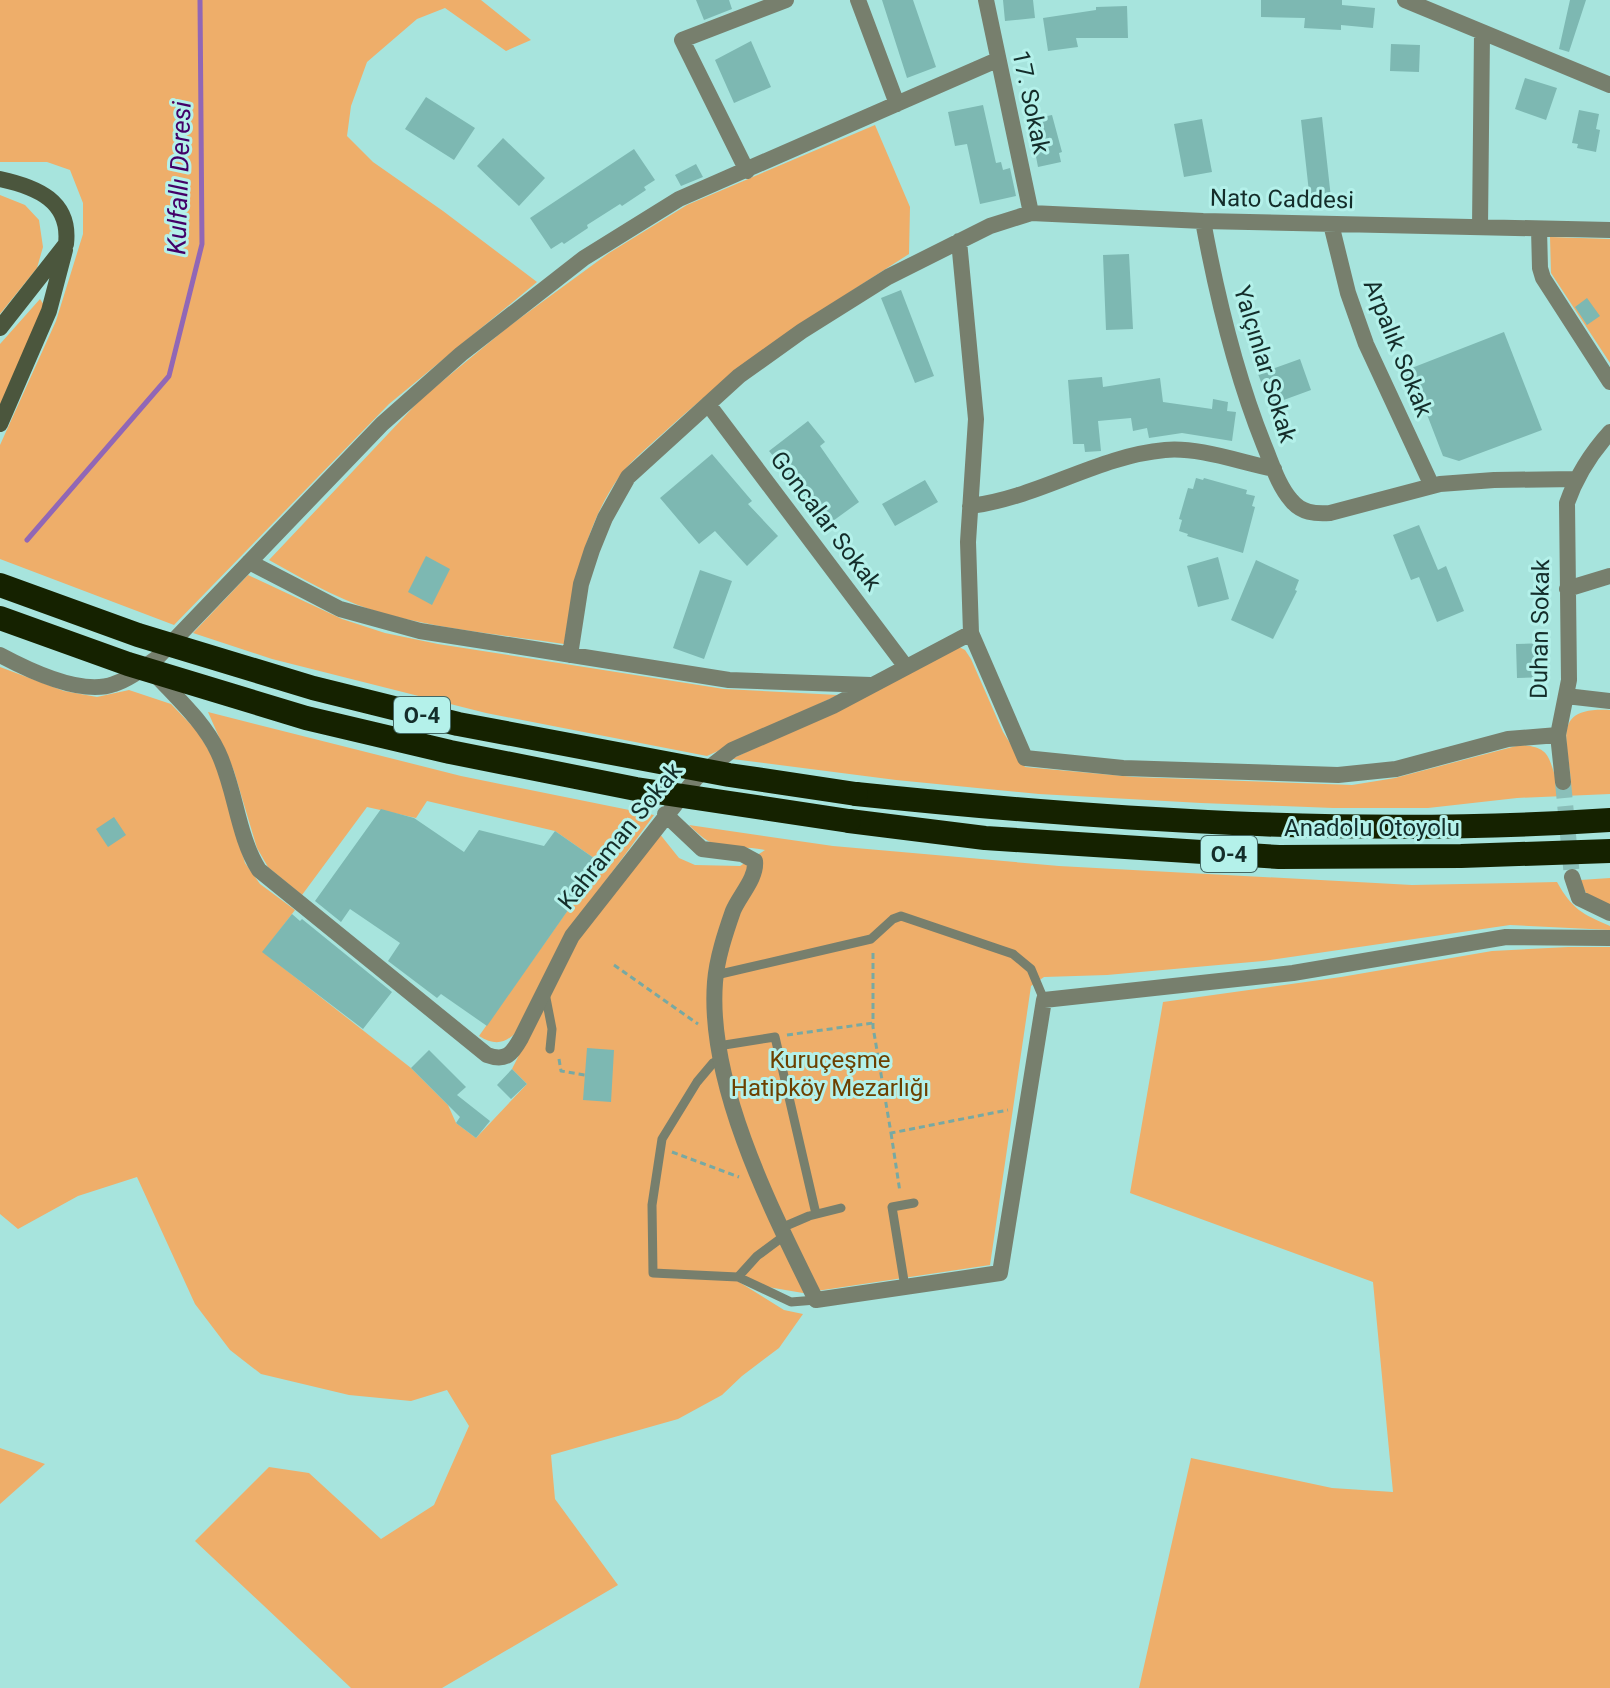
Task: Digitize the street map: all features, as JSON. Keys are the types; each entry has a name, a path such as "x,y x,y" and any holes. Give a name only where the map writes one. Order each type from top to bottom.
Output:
{"highway":[{"name":"Anadolu Otoyolu","path":"0,585 182,648 313,688 458,724 729,775 856,794 987,808 1222,824 1399,825 1610,820"},
{"name":"Anadolu Otoyolu","path":"0,618 128,664 306,718 450,752 636,789 849,821 985,838 1279,857 1610,851"}],"street":[{"path":"747,171 682,40 786,0"},
{"path":"858,0 897,104"},
{"name":"17. Sokak","path":"986,0 1031,213"},
{"path":"1405,0 1438,6 1482,33 1610,85"},
{"path":"1480,227 1482,33"},
{"path":"0,655 28,670 96,689 113,685 147,666 418,390 584,258 679,199 997,60"},
{"path":"0,179 36,191 54,202 65,220 66,244 49,311 0,424"},
{"name":"Nato Caddesi","path":"570,655 581,584 600,528 628,477 739,376 815,322 888,277 990,226 1031,213 1203,221 1610,230"},
{"name":"Yalçınlar Sokak","path":"1203,221 1218,301 1257,428 1292,502 1304,511 1330,513 1432,486"},
{"name":"Arpalık Sokak","path":"1331,224 1348,293 1366,344 1432,486"},
{"path":"1539,229 1543,278 1610,382"},
{"path":"959,241 976,419 968,542 971,633 1025,758 1123,768 1338,775 1396,769 1508,739 1558,735"},
{"path":"0,328 66,244"},
{"name":"Goncalar Sokak","path":"708,404 906,667"},
{"path":"1432,486 1494,480 1577,479 1610,432"},
{"path":"970,506 994,503 1150,452 1188,450 1274,469"},
{"name":"Duhan Sokak","path":"1563,782 1558,735 1569,680 1567,503 1577,479"},
{"path":"249,562 340,609 420,631 729,680 873,685"},
{"path":"1567,589 1610,576"},
{"name":"Kahraman Sokak","path":"147,666 208,734 225,768 253,860 259,870 487,1055 497,1059 506,1058 512,1053 580,924 696,778 732,750 833,706 971,633"},
{"path":"1566,696 1610,701"},
{"path":"665,814 702,849 742,854 755,861 754,873 725,933 716,975 718,1048 763,1186 816,1300 1000,1273 1044,1000 1293,973 1506,937 1610,938"},
{"path":"1572,877 1579,898 1610,913"}],"lane":[{"path":"716,975 873,937 901,916 1013,954 1031,969 1044,1000"},
{"path":"544,990 552,1029 550,1049"},
{"path":"816,1214 775,1037 718,1048 713,1063 671,1121 660,1148 652,1205 653,1273 738,1277 791,1302 816,1300"},
{"path":"905,1287 892,1207 914,1203"},
{"path":"738,1277 782,1232 816,1214 841,1208"}],"path":[{"path":"873,937 873,1023 902,1205"},
{"path":"614,965 718,1048"},
{"path":"775,1037 873,1023"},
{"path":"550,1049 559,1059 561,1071 585,1075"},
{"path":"891,1133 1027,1106"},
{"path":"660,1148 763,1186"}],"green space":[{"path":"0,0 481,0 531,40 506,51 445,8 417,19 367,62 351,106 347,136 373,162 537,282 389,404 174,625 0,559 0,445 56,321 83,234 83,203 70,170 47,162 0,162"},
{"path":"875,125 910,207 909,254 757,356 699,402 625,470 607,496 589,537 564,644 393,616 343,599 269,560 422,398 508,327 609,253 687,205"},
{"path":"0,195 25,205 39,220 43,247 37,268 0,314"},
{"path":"1550,237 1610,239 1610,363 1551,273"},
{"path":"40,299 44,305 0,405 0,344"},
{"path":"248,575 342,619 385,633 438,644 724,689 838,695 707,756 486,713 272,659 193,633"},
{"path":"959,647 971,659 1003,732 1025,767 1134,777 1352,785 1395,778 1520,745 1537,748 1546,754 1557,782 1571,781 1566,739 1571,720 1592,710 1610,710 1610,794 1517,798 1428,808 1201,803 1039,794 732,759"},
{"name":"Kuruçeşme Hatipköy Mezarlığı","path":"0,667 64,691 97,697 129,690 171,704 197,731 215,761 245,863 260,884 295,910 263,952 411,1068 448,1105 456,1123 476,1138 527,1084 512,1069 581,932 659,833 679,858 695,865 740,866 765,850 716,845 689,825 833,846 1059,866 1412,885 1557,882 1573,905 1610,926 1610,930 1510,925 1263,961 1107,975 1044,977 1031,986 990,1265 803,1293 739,1282 784,1310 803,1314 779,1348 722,1395 678,1419 551,1455 555,1499 618,1585 442,1688 351,1688 195,1541 269,1467 309,1473 381,1539 434,1505 469,1426 447,1390 411,1401 349,1395 261,1374 230,1350 195,1304 137,1177 78,1196 18,1229 0,1214"},
{"path":"208,712 461,776 654,815 569,931 518,1030 505,1041 490,1041 479,1036 601,863 555,831 427,801 416,818 367,807 302,895 268,867 257,848 234,771"},
{"path":"1610,878 1610,905 1586,893 1580,880"},
{"path":"1610,947 1610,1688 1139,1688 1191,1458 1332,1488 1393,1492 1373,1282 1130,1193 1163,1002 1341,977 1492,951"},
{"path":"0,1448 45,1464 0,1504"}],"building":[{"path":"696,0 729,0 732,9 704,20"},
{"path":"882,0 913,0 936,67 907,78"},
{"path":"1003,0 1033,0 1035,18 1005,21"},
{"path":"1261,0 1342,0 1342,5 1375,8 1373,28 1341,25 1341,30 1304,28 1305,18 1261,17"},
{"path":"1570,0 1586,0 1569,52 1559,49"},
{"path":"1127,6 1128,38 1076,38 1078,47 1048,51 1043,18 1096,10 1096,7"},
{"path":"751,41 771,87 734,103 715,60"},
{"path":"1391,44 1420,45 1419,72 1390,71"},
{"path":"1525,78 1557,88 1546,120 1515,109"},
{"path":"426,97 475,128 454,160 405,129"},
{"path":"983,105 996,163 1001,162 1003,170 1010,168 1016,196 980,204 967,144 955,146 948,112"},
{"path":"1579,110 1599,114 1596,152 1577,148 1578,144 1572,143"},
{"path":"1052,115 1062,152 1059,153 1061,162 1038,167 1032,119"},
{"path":"1322,117 1331,198 1310,201 1301,120"},
{"path":"1202,119 1212,172 1184,177 1174,124"},
{"path":"503,138 545,178 519,206 477,166"},
{"path":"634,149 655,180 622,206 620,204 564,244 562,242 551,249 530,218"},
{"path":"696,164 703,177 681,186 675,175"},
{"path":"1129,254 1133,329 1106,330 1103,255"},
{"path":"901,290 934,376 915,383 881,298"},
{"path":"1587,298 1600,316 1587,325 1575,307"},
{"path":"1504,332 1542,430 1459,461 1443,456 1426,412 1421,414 1404,371"},
{"path":"1300,359 1311,390 1270,405 1258,374"},
{"path":"1102,377 1103,387 1160,378 1163,402 1212,409 1213,399 1228,402 1227,411 1236,412 1232,441 1182,433 1149,438 1147,428 1133,431 1131,418 1098,421 1101,451 1085,452 1084,444 1073,444 1068,380"},
{"path":"808,421 825,442 820,446 859,502 826,526 769,451"},
{"path":"712,454 752,501 748,504 778,536 747,566 715,531 699,544 660,498"},
{"path":"1196,478 1247,490 1246,494 1255,496 1243,553 1179,531 1182,520 1179,519 1188,488 1193,489"},
{"path":"925,480 938,502 895,526 882,504"},
{"path":"1419,525 1438,570 1446,566 1464,611 1437,622 1419,577 1411,580 1393,535"},
{"path":"426,556 450,569 432,605 408,592"},
{"path":"1218,557 1229,599 1198,607 1187,566"},
{"path":"1256,560 1299,580 1297,591 1273,639 1231,620"},
{"path":"700,570 732,581 704,659 673,648"},
{"path":"1548,643 1549,677 1517,678 1516,644"},
{"path":"381,809 414,818 464,852 479,830 544,846 555,831 601,863 487,1026 441,994 437,998 388,961 400,943 350,909 341,922 315,901"},
{"path":"114,817 126,835 108,847 96,829"},
{"path":"292,914 392,992 363,1029 262,952"},
{"path":"587,1048 614,1050 611,1102 583,1100"},
{"path":"429,1050 466,1087 457,1095 490,1121 476,1138 456,1123 460,1117 411,1068"},
{"path":"512,1069 527,1084 511,1099 497,1085"}],"waterway":[{"name":"Kulfallı Deresi","path":"27,540 169,376 202,244 200,0"}],"tunnel":[{"path":"1563,782 1572,877"}]}
